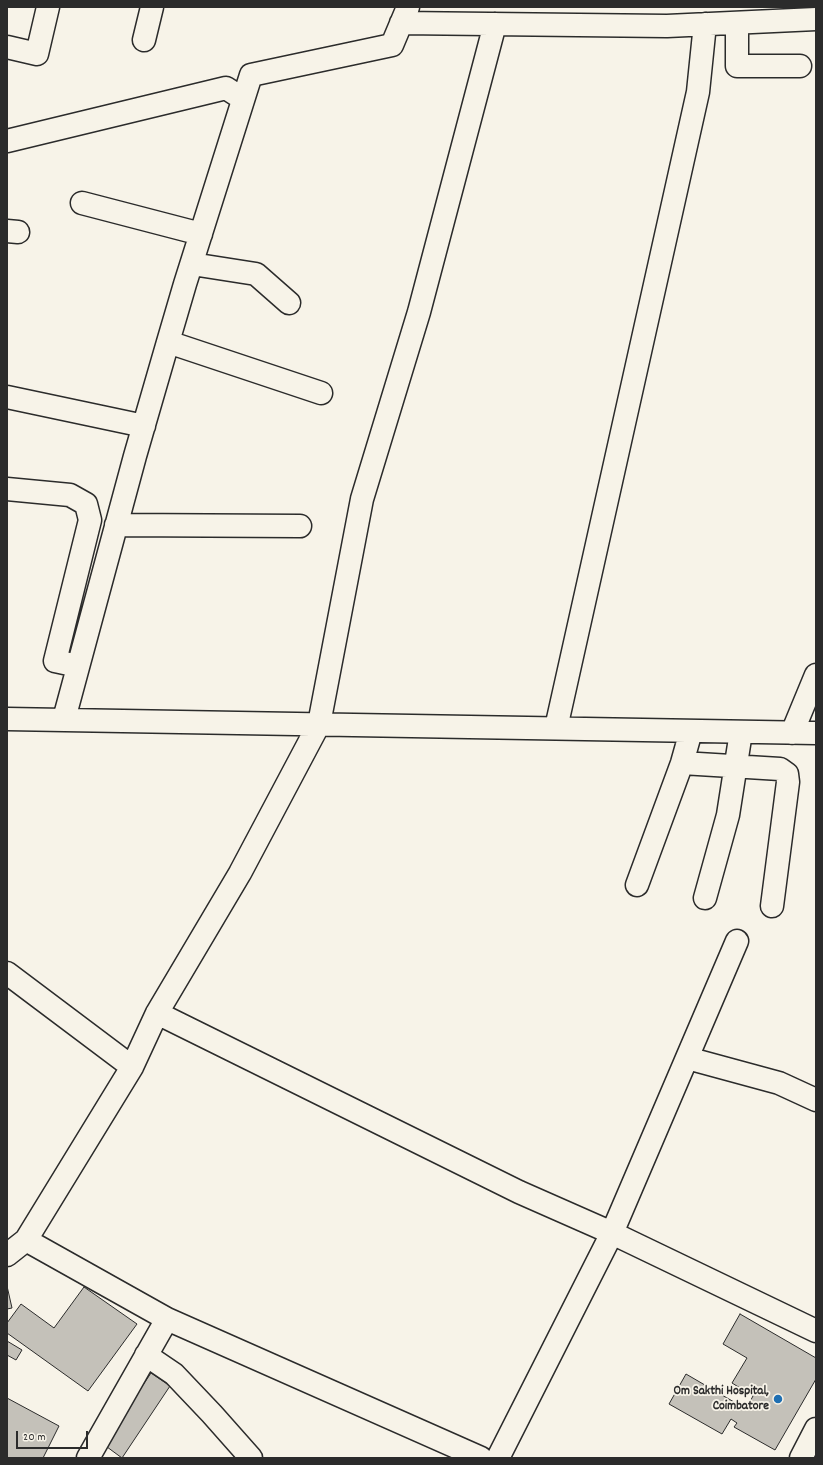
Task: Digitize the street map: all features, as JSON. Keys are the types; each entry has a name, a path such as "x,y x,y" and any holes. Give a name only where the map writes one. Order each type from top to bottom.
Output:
{"street":[{"path":"7,47 37,54 48,7"},
{"path":"144,40 152,7"},
{"path":"64,719 116,525 168,342 251,75 392,45 404,15 495,24 667,26 816,19"},
{"path":"737,23 737,66 800,66"},
{"path":"7,1255 26,1240 132,1067 157,1013 240,873 319,724 362,500 420,312 495,24"},
{"path":"556,728 698,92 705,24"},
{"path":"7,141 226,88 243,99"},
{"path":"82,203 201,234"},
{"path":"192,264 256,274 289,303"},
{"path":"168,342 321,393"},
{"path":"7,397 144,426"},
{"path":"7,489 70,495 86,504 90,520 55,661 78,666"},
{"path":"116,525 300,526"},
{"path":"792,733 816,675"},
{"path":"7,719 816,733"},
{"path":"637,886 682,763 691,731"},
{"path":"705,898 728,815 741,732"},
{"path":"682,763 780,769 787,774 788,782 772,906"},
{"path":"498,1458 612,1232 737,941"},
{"path":"7,973 132,1067"},
{"path":"157,1013 519,1192 612,1232 816,1331"},
{"path":"687,1058 779,1083 816,1100"},
{"path":"26,1240 167,1319 481,1458"},
{"path":"88,1458 167,1319"},
{"path":"146,1355 174,1374 251,1458"},
{"path":"801,1458 816,1429"}],"building":[{"path":"7,1286 12,1308 7,1309"},
{"path":"84,1287 137,1324 88,1391 7,1333 7,1323 21,1304 54,1328"},
{"path":"740,1314 816,1358 816,1379 775,1450 734,1427 737,1423 731,1419 722,1434 669,1404 686,1374 746,1409 753,1396 732,1383 747,1358 723,1344"},
{"path":"7,1341 22,1350 16,1360 7,1355"},
{"path":"151,1373 170,1386 122,1458 103,1444"},
{"path":"7,1398 59,1426 43,1458 7,1458"}],"place":[{"name":"Om Sakthi Hospital, Coimbatore","path":"778,1399"}]}
